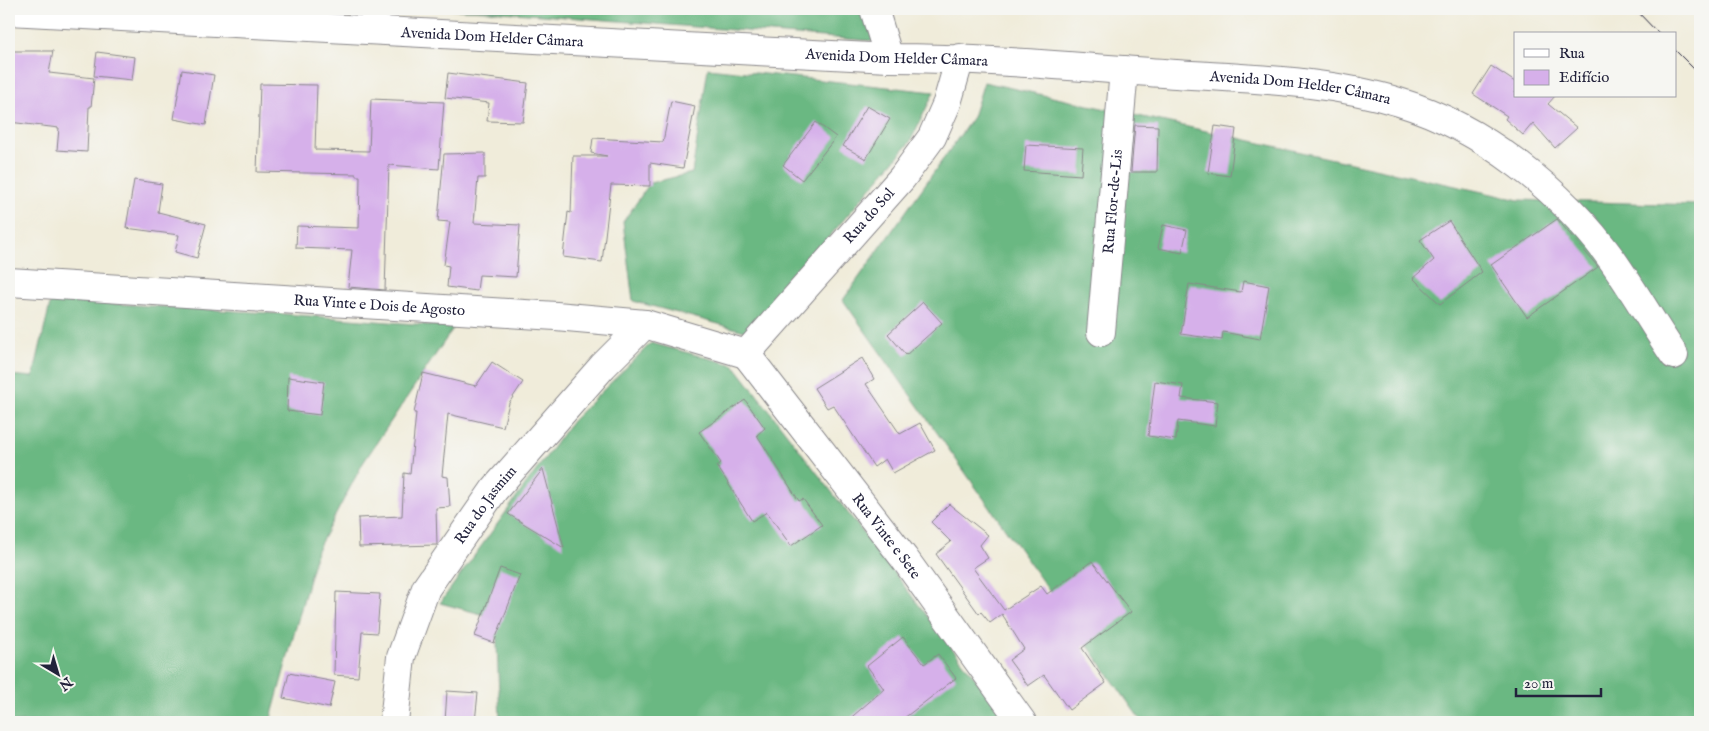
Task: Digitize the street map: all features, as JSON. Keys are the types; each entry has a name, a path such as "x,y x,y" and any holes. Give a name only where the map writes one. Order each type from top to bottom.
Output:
{"street":[{"path":"874,9 889,58"},
{"name":"Avenida Dom Helder Câmara","path":"9,11 889,58 960,58 1252,79 1349,90 1399,102 1443,118 1476,136 1518,164 1577,218 1612,260 1674,355"},
{"name":"Rua do Sol","path":"746,354 902,178 932,137 947,103 960,58"},
{"name":"Rua Flor-de-Lis","path":"1101,332 1124,70"},
{"name":"Rua Vinte e Dois de Agosto","path":"9,282 556,316 645,324 746,354"},
{"name":"Rua do Jasmim","path":"394,722 401,657 426,588 494,490 603,366 645,324"},
{"name":"Rua Vinte e Sete","path":"746,354 904,558 1022,722"}],"green space":[{"path":"432,9 863,9 874,41 490,11"},
{"path":"708,68 934,92 910,142 748,332 633,301 623,222 650,183 692,173"},
{"path":"984,82 1519,200 1700,205 1700,722 1142,722 843,300 973,117"},
{"path":"51,300 284,314 454,327 363,463 317,550 270,722 9,722 9,375 33,377"},
{"path":"651,343 734,365 1009,722 500,722 496,618 440,603 572,421"}],"building":[{"path":"12,51 53,51 49,73 94,78 91,107 89,107 87,152 57,150 59,128 9,122 9,78"},
{"path":"97,52 135,57 132,80 94,76"},
{"path":"1491,66 1514,81 1514,98 1553,98 1548,104 1577,128 1555,148 1533,123 1523,135 1505,119 1507,116 1473,94"},
{"path":"182,70 214,75 206,125 174,119"},
{"path":"448,73 528,83 523,122 487,121 489,103 445,98"},
{"path":"260,84 317,85 315,150 369,151 371,99 444,102 439,169 389,165 385,290 348,287 352,250 296,248 297,226 359,228 360,176 356,176 356,174 257,172"},
{"path":"671,101 695,106 683,168 650,163 650,186 611,185 602,262 563,257 568,212 571,213 573,156 607,156 591,153 593,138 663,142"},
{"path":"867,106 890,119 866,159 843,146"},
{"path":"816,122 836,137 802,180 783,165"},
{"path":"1135,125 1158,126 1157,172 1131,172"},
{"path":"1215,126 1236,129 1230,176 1208,173"},
{"path":"1026,145 1083,148 1081,175 1024,171"},
{"path":"485,153 485,178 478,178 474,223 520,225 516,277 479,275 477,291 447,287 449,266 444,265 450,222 438,221 444,154"},
{"path":"134,180 162,184 158,212 206,224 197,258 175,252 179,235 126,228"},
{"path":"1557,219 1598,267 1527,317 1491,265"},
{"path":"1449,221 1482,272 1440,304 1413,278 1434,260 1420,240"},
{"path":"1163,225 1187,230 1182,253 1158,248"},
{"path":"1243,281 1269,286 1260,339 1223,332 1222,340 1181,334 1189,284 1241,292"},
{"path":"923,302 942,323 906,355 888,334"},
{"path":"862,358 874,379 866,384 900,434 920,423 935,450 893,473 885,459 874,467 833,405 827,408 814,388"},
{"path":"492,362 523,382 509,403 503,427 448,414 442,476 448,477 450,507 436,508 437,545 359,547 358,518 402,516 404,473 410,474 416,413 414,413 423,373 476,386"},
{"path":"288,377 324,382 320,415 287,411"},
{"path":"1155,381 1183,385 1181,398 1218,402 1215,426 1178,421 1176,440 1148,436"},
{"path":"745,400 765,428 757,435 799,501 803,499 822,525 791,546 767,512 752,521 717,466 721,463 699,432"},
{"path":"543,469 564,548 508,514"},
{"path":"949,504 988,535 980,545 988,558 973,568 1004,610 1041,586 1047,594 1092,561 1131,612 1082,648 1106,683 1069,710 1044,675 1028,686 1009,660 1024,649 1002,614 990,623 981,612 979,614 936,554 951,542 931,522"},
{"path":"500,568 520,575 494,643 475,636"},
{"path":"336,592 380,594 377,633 362,632 358,677 334,675"},
{"path":"903,637 924,664 938,654 956,678 899,722 846,722 884,689 867,666"},
{"path":"289,673 335,682 329,708 283,698"},
{"path":"447,691 478,693 475,722 445,722"}],"tram line":[{"path":"1635,9 1657,32"},
{"path":"1676,51 1700,75"}]}
